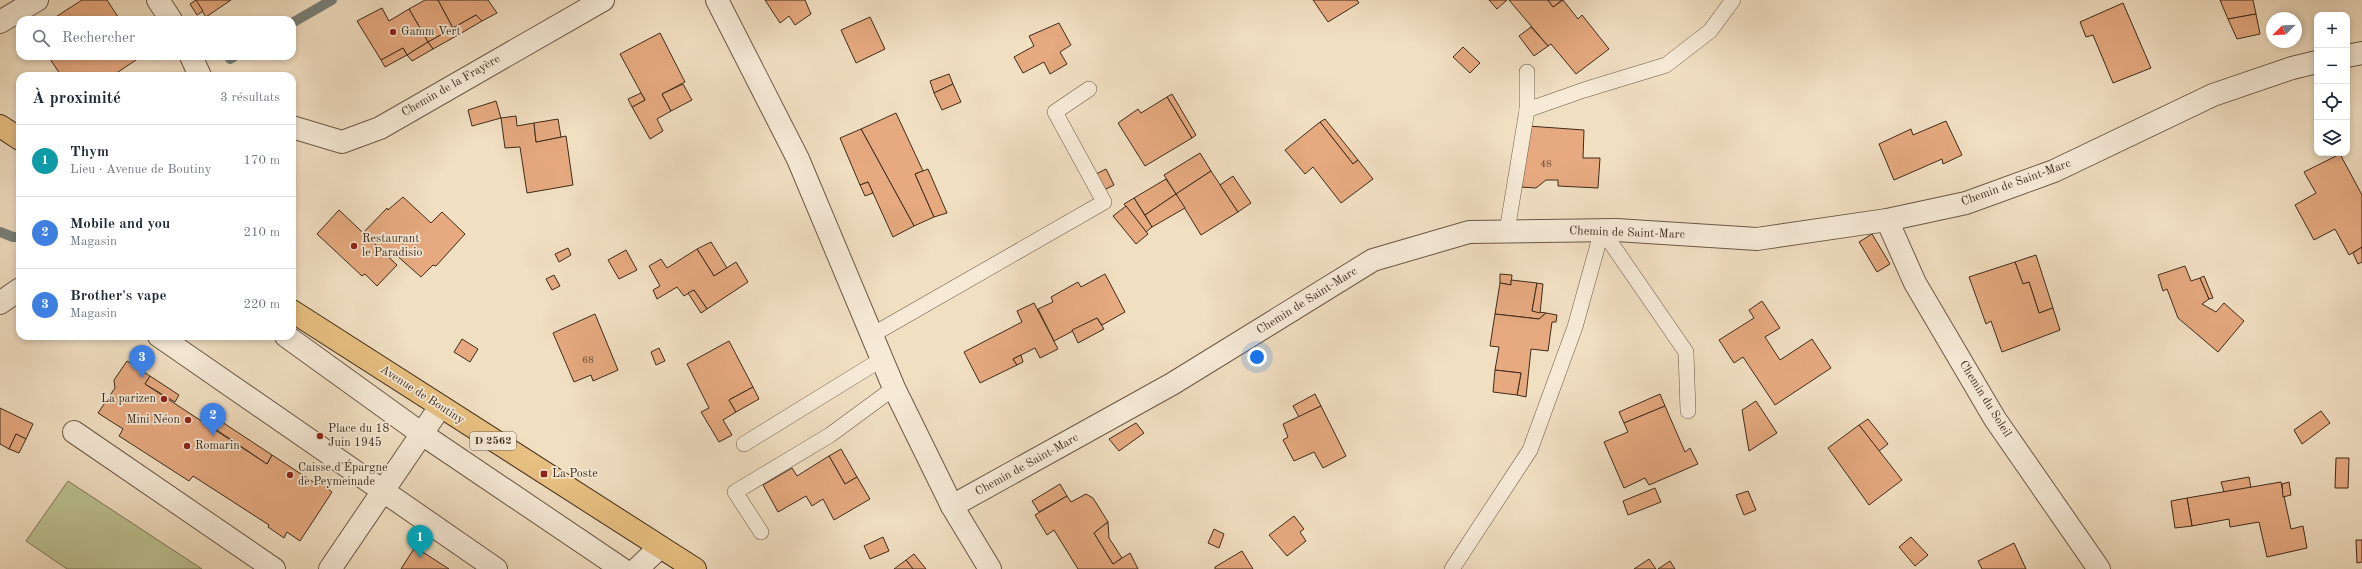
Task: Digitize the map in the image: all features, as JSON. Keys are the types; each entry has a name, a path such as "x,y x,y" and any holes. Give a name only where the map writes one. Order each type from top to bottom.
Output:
{"main road":[{"path":"0,126 16,136"},
{"name":"Avenue de Boutiny","path":"296,314 695,569"}],"street":[{"path":"0,22 37,0"},
{"path":"158,0 168,16"},
{"name":"Chemin de la Frayère","path":"296,128 342,142 380,128 603,0"},
{"path":"717,0 798,159 894,388 952,506 990,569"},
{"path":"2350,55 2362,52"},
{"path":"193,60 198,72"},
{"name":"Chemin de Saint-Marc","path":"952,506 1172,384 1373,260 1469,232 1602,230 1757,239 1887,220 1966,203 2025,182 2054,171 2213,95 2292,68 2314,63"},
{"name":"Chemin du Soleil","path":"1887,220 1915,283 1995,419 2099,569"},
{"path":"0,304 16,292"},
{"path":"0,307 16,302"},
{"path":"165,340 496,569"},
{"path":"292,340 422,434 622,569"},
{"path":"330,569 384,492 440,407"},
{"path":"74,432 274,569"},
{"path":"637,569 660,547"}],"lane":[{"path":"1527,110 1584,90 1666,65 1710,31 1733,0"},
{"path":"1507,231 1527,110 1527,72"},
{"path":"872,335 1104,202 1055,112 1089,89"},
{"path":"1602,230 1686,352 1688,410"},
{"path":"1452,569 1530,450 1575,327 1602,230"},
{"path":"744,444 882,359"},
{"path":"761,532 735,492 830,435 894,388"}],"green space":[{"path":"68,481 202,569 67,569 26,541"}],"building":[{"path":"82,0 107,0 117,16 57,16"},
{"path":"195,0 231,0 207,16 205,16"},
{"path":"196,0 203,11 197,15 190,4"},
{"path":"425,0 438,0 453,28 428,42 409,9"},
{"path":"438,0 488,0 497,13 482,21 476,15 453,28"},
{"path":"765,0 805,0 811,14 795,25 789,16 780,23"},
{"path":"1313,0 1357,0 1359,3 1328,22"},
{"path":"1489,0 1507,0 1497,9"},
{"path":"1509,0 1548,0 1553,7 1563,0 1578,19 1582,15 1609,49 1576,74 1551,44 1548,46"},
{"path":"1548,0 1562,0 1553,7"},
{"path":"2220,0 2253,0 2256,14 2228,19"},
{"path":"2123,3 2151,68 2113,83 2093,35 2086,37 2080,22"},
{"name":"Gamm Vert","path":"382,8 389,21 409,9 428,42 407,55 403,48 381,60 357,21"},
{"path":"2256,14 2260,34 2237,39 2228,19"},
{"path":"476,15 482,21 458,35 453,28"},
{"path":"870,17 885,49 856,63 841,30"},
{"path":"1059,23 1071,45 1060,52 1067,64 1050,74 1044,62 1023,73 1014,57 1034,46 1029,36"},
{"path":"1531,27 1548,46 1534,56 1519,36"},
{"path":"453,28 458,35 433,49 428,42"},
{"path":"660,33 685,82 662,94 671,111 657,119 663,131 650,139 632,107 645,100 620,54"},
{"path":"428,42 433,49 412,61 407,55"},
{"path":"1463,47 1480,63 1470,73 1453,57"},
{"path":"403,48 407,55 385,67 381,60"},
{"path":"51,60 136,60 118,72 59,72"},
{"path":"949,74 953,84 934,93 930,81"},
{"path":"683,84 692,100 671,111 662,94"},
{"path":"953,84 961,102 942,110 934,93"},
{"path":"641,93 645,100 632,107 628,99"},
{"path":"1172,94 1196,135 1192,138 1167,97"},
{"path":"1167,97 1192,138 1145,166 1118,123 1138,109 1141,113"},
{"path":"496,101 501,118 472,126 468,110"},
{"path":"896,113 923,171 915,174 934,217 914,226 861,129"},
{"path":"516,116 517,126 534,123 536,142 566,136 573,185 527,193 520,147 505,148 501,118"},
{"path":"558,119 561,137 536,142 534,123"},
{"path":"1325,119 1358,160 1353,164 1320,122"},
{"path":"1946,121 1962,155 1943,164 1942,159 1894,180 1879,144 1911,129 1913,135"},
{"path":"1320,122 1353,164 1358,160 1373,179 1341,203 1313,167 1305,174 1285,150"},
{"path":"1528,126 1584,130 1583,158 1600,158 1598,188 1558,186 1558,180 1546,180 1536,188 1520,187"},
{"path":"861,129 914,226 893,237 868,182 860,185 840,138"},
{"path":"1200,153 1211,171 1176,194 1164,175"},
{"path":"2336,156 2341,156 2362,195 2362,247 2349,255 2335,229 2314,240 2295,205 2316,193 2304,172"},
{"path":"928,169 947,213 934,217 915,174"},
{"path":"1106,169 1114,185 1104,190 1096,174"},
{"path":"1211,171 1238,212 1201,235 1176,194"},
{"path":"1233,176 1251,203 1238,212 1220,185"},
{"path":"1166,179 1176,194 1145,215 1134,198"},
{"path":"868,182 873,193 865,196 860,185"},
{"path":"1176,194 1185,208 1152,227 1145,215"},
{"path":"403,197 431,223 442,212 465,234 436,266 433,265 421,277 395,254 390,258 363,233 387,208 388,210"},
{"path":"1134,198 1152,227 1146,232 1124,204"},
{"path":"1126,206 1148,234 1136,244 1113,216"},
{"name":"Restaurant le Paradisio","path":"339,210 397,265 377,286 365,274 362,276 317,234"},
{"path":"1872,234 1890,264 1877,272 1859,242"},
{"path":"711,242 727,268 714,276 697,249"},
{"path":"2362,247 2362,262 2358,264 2353,253"},
{"path":"568,248 571,255 559,262 555,254"},
{"path":"697,249 714,276 736,262 748,282 707,309 694,290 684,296 677,287 657,299 653,290 660,286 649,266 661,259 667,268"},
{"path":"626,250 637,270 619,279 608,260"},
{"path":"2036,255 2053,308 2039,313 2029,282 2023,284 2015,262"},
{"path":"2015,262 2023,284 2029,282 2039,313 2053,308 2060,330 2002,352 1991,321 1986,324 1969,277"},
{"path":"2185,266 2191,281 2200,278 2209,299 2202,304 2216,312 2224,303 2244,321 2218,352 2178,318 2167,289 2163,291 2158,275"},
{"path":"1105,274 1125,312 1102,325 1097,318 1054,341 1038,309 1053,302 1051,297 1078,282 1081,287"},
{"path":"1500,274 1512,275 1511,285 1500,283"},
{"path":"554,275 560,286 552,290 546,279"},
{"path":"2204,276 2213,298 2209,299 2200,278"},
{"path":"1511,280 1537,283 1532,311 1546,313 1539,319 1495,314 1500,283 1511,285"},
{"path":"1537,283 1543,284 1540,313 1532,311"},
{"path":"694,290 707,309 701,313 688,293"},
{"path":"1762,301 1780,328 1765,337 1780,360 1812,339 1831,368 1775,405 1743,357 1734,363 1719,340 1754,318 1749,310"},
{"path":"1034,303 1058,349 1040,358 1035,348 1013,359 1017,365 980,383 964,352 1022,322 1017,311"},
{"path":"1546,313 1557,315 1556,322 1552,322 1548,351 1531,349 1526,397 1517,395 1521,373 1495,370 1499,347 1490,346 1495,314 1539,319"},
{"path":"595,314 618,370 593,381 591,375 574,382 553,333"},
{"path":"1097,318 1104,329 1078,343 1072,330"},
{"path":"462,339 478,349 470,362 454,352"},
{"path":"729,341 753,387 729,400 736,412 723,420 732,435 719,442 701,412 709,408 687,364"},
{"path":"659,348 665,361 656,365 651,352"},
{"path":"1021,355 1023,362 1017,365 1013,359"},
{"name":"Romarin","path":"127,361 150,376 145,384 267,464 272,455 318,485 319,483 332,492 300,541 287,532 284,538 268,527 269,525 193,476 189,481 119,436 123,429 98,413 115,388 114,380"},
{"path":"1495,370 1521,373 1517,395 1493,392"},
{"path":"150,376 179,395 175,402 145,384"},
{"path":"753,387 759,399 736,412 729,400"},
{"path":"1315,394 1321,406 1299,417 1293,406"},
{"path":"1660,394 1665,406 1624,423 1619,412"},
{"path":"1756,401 1777,433 1749,451 1742,410"},
{"path":"1321,406 1346,456 1323,468 1314,452 1294,461 1283,440 1288,437 1283,424"},
{"path":"1665,406 1685,452 1690,448 1698,464 1649,485 1645,478 1624,488 1604,442 1628,432 1624,423"},
{"path":"0,408 33,424 26,439 16,434 9,449 0,444"},
{"path":"2321,411 2330,423 2302,444 2294,430"},
{"path":"213,416 272,455 267,464 208,424"},
{"path":"1868,419 1888,444 1879,451 1859,425"},
{"path":"1136,423 1144,433 1119,451 1109,439"},
{"path":"1859,425 1902,480 1869,505 1828,448"},
{"path":"16,434 26,439 19,453 9,449"},
{"path":"841,449 857,477 845,484 829,456"},
{"path":"829,456 845,484 857,477 870,499 834,520 823,499 812,506 806,496 778,512 763,485 792,468 797,476"},
{"path":"2336,458 2349,458 2348,488 2335,488"},
{"path":"2249,477 2251,488 2224,492 2221,482"},
{"path":"2281,482 2291,529 2303,526 2307,548 2267,557 2259,522 2230,527 2229,519 2192,526 2187,498"},
{"path":"2289,482 2291,495 2283,497 2282,484"},
{"path":"1060,484 1067,496 1039,512 1032,501"},
{"path":"1655,488 1661,502 1628,515 1623,501"},
{"path":"1748,491 1756,510 1744,515 1736,495"},
{"path":"1086,494 1093,498 1108,522 1094,533 1113,564 1130,553 1138,569 1078,569 1054,530 1047,535 1035,515 1067,496 1071,502"},
{"path":"2187,498 2192,526 2175,528 2171,501"},
{"path":"1294,516 1304,529 1300,532 1306,541 1287,556 1269,535"},
{"path":"1108,522 1109,538 1122,558 1113,564 1094,533"},
{"path":"1214,529 1224,534 1219,548 1208,543"},
{"path":"883,537 889,551 870,559 864,546"},
{"path":"1911,537 1928,555 1915,566 1899,547"},
{"path":"2356,540 2362,540 2362,562 2357,563"},
{"path":"2014,543 2026,569 1982,569 1978,561"},
{"path":"415,547 449,569 401,569"},
{"path":"1242,551 1253,569 1215,569 1215,567"},
{"path":"914,554 926,569 913,569 906,560"},
{"path":"1649,559 1656,569 1634,569"},
{"path":"906,560 913,569 894,569"},
{"path":"1670,561 1675,569 1658,569"}],"waterway":[{"path":"296,21 332,0"},
{"path":"0,232 16,237"}],"place":[{"name":"Gamm Vert","path":"393,32"},
{"name":"Restaurant le Paradisio","path":"354,246"},
{"name":"Brother's vape","path":"142,378"},
{"name":"La parizen","path":"164,399"},
{"name":"Mini Néon","path":"188,420"},
{"name":"Mobile and you","path":"213,436"},
{"name":"Place du 18 Juin 1945","path":"320,436"},
{"name":"Romarin","path":"187,446"},
{"name":"La Poste","path":"544,474"},
{"name":"Caisse d'Épargne de Peymeinade","path":"290,475"},
{"name":"Thym","path":"420,558"}]}
